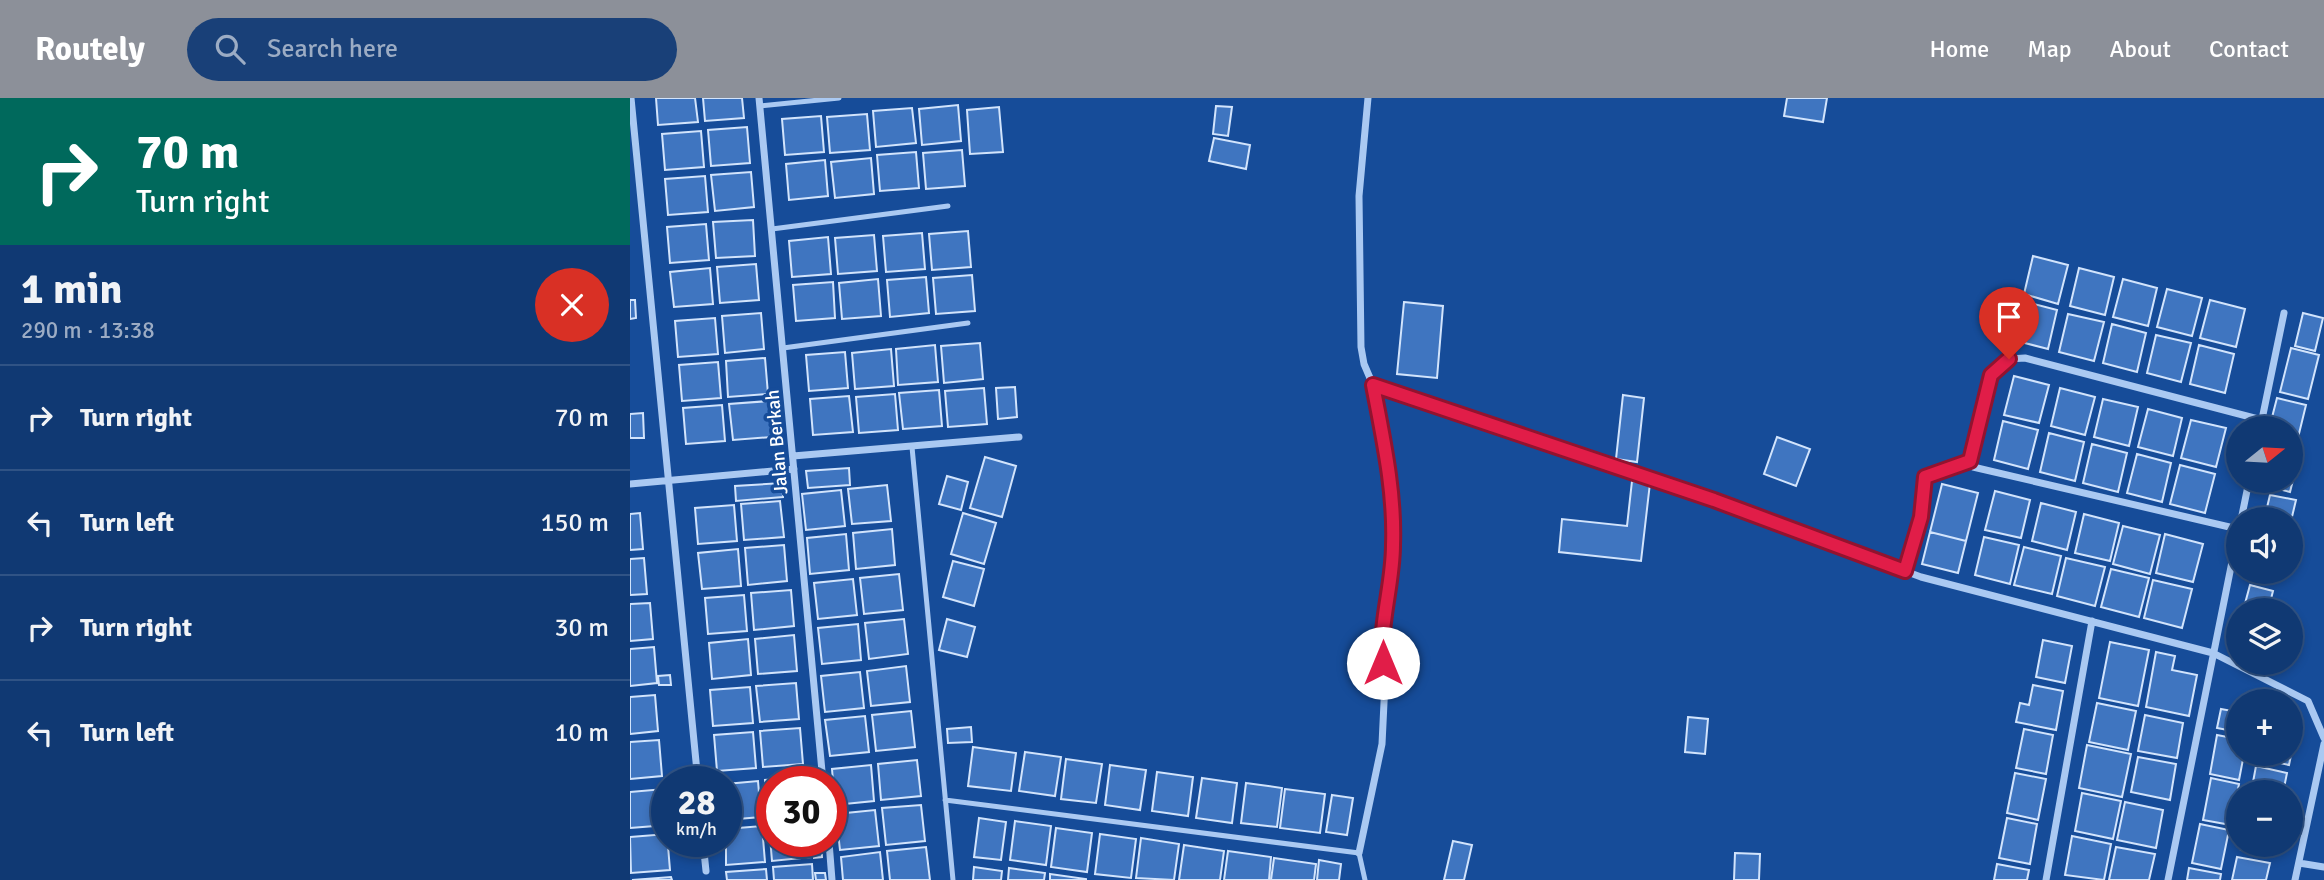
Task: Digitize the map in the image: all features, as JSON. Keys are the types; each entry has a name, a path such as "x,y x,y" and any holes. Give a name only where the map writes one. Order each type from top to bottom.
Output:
{"street":[{"path":"631,98 696,766"},
{"path":"1359,853 1382,744 1385,681 1381,645 1394,549 1393,508 1373,385 1364,364 1359,313 1359,195 1368,98"},
{"name":"Jalan Berkah","path":"760,102 822,766"},
{"path":"2263,416 2284,313"},
{"path":"2226,528 1973,467 1970,461 1991,375 2009,359 2025,358 2247,416"},
{"path":"1373,385 1714,500 1905,571 2214,653 2308,701 2324,741 2295,880"},
{"path":"793,456 1019,437"},
{"path":"1905,571 1921,517 1925,477 1970,461"},
{"path":"630,484 794,469"},
{"path":"2168,880 2228,584"},
{"path":"2046,880 2092,621"},
{"path":"705,857 706,872"},
{"path":"830,857 832,880"},
{"path":"2299,863 2324,867"}],"lane":[{"path":"760,102 839,98"},
{"path":"772,229 948,206"},
{"path":"783,348 968,323"},
{"path":"912,447 953,880"},
{"path":"946,800 1359,853 1365,880"}],"building":[{"path":"656,98 695,98 698,122 658,125"},
{"path":"703,98 742,98 744,118 705,121"},
{"path":"1787,98 1827,98 1823,122 1784,116"},
{"path":"958,105 961,141 922,145 919,109"},
{"path":"1216,106 1232,107 1228,136 1213,134"},
{"path":"999,107 1003,152 970,154 967,110"},
{"path":"912,108 916,143 876,147 873,111"},
{"path":"867,114 870,150 830,153 827,117"},
{"path":"821,116 824,152 785,155 782,119"},
{"path":"747,127 750,163 711,166 708,130"},
{"path":"701,131 704,167 665,170 662,134"},
{"path":"1214,138 1250,145 1246,169 1209,161"},
{"path":"962,150 965,186 926,189 923,153"},
{"path":"916,152 919,188 880,191 877,155"},
{"path":"871,158 874,194 835,198 831,162"},
{"path":"825,160 828,196 789,200 786,164"},
{"path":"751,172 754,207 715,211 711,175"},
{"path":"705,176 708,212 668,215 665,179"},
{"path":"753,220 755,256 716,258 713,222"},
{"path":"706,224 709,260 670,263 667,227"},
{"path":"968,231 971,267 932,270 929,234"},
{"path":"922,233 925,269 886,272 883,236"},
{"path":"874,235 877,271 838,274 835,238"},
{"path":"828,237 831,274 792,277 789,241"},
{"path":"2033,256 2068,265 2058,304 2024,294"},
{"path":"756,264 759,300 720,303 717,267"},
{"path":"710,268 713,304 674,307 670,272"},
{"path":"2079,268 2114,277 2105,315 2070,306"},
{"path":"972,275 975,311 936,314 933,278"},
{"path":"926,277 929,313 890,317 887,280"},
{"path":"878,279 881,316 842,319 839,283"},
{"path":"2123,279 2157,288 2148,326 2113,317"},
{"path":"833,282 835,318 796,321 793,285"},
{"path":"2167,289 2202,298 2192,336 2157,327"},
{"path":"630,300 635,300 636,318 630,319"},
{"path":"2210,300 2245,309 2236,347 2200,338"},
{"path":"2022,301 2057,310 2048,349 2013,340"},
{"path":"1404,302 1443,306 1437,378 1397,374"},
{"path":"761,313 764,349 725,353 722,316"},
{"path":"2303,313 2323,318 2315,351 2295,346"},
{"path":"2068,314 2104,322 2094,361 2059,352"},
{"path":"715,318 718,354 678,357 675,321"},
{"path":"2112,324 2146,333 2137,372 2103,363"},
{"path":"2156,335 2191,343 2181,382 2147,373"},
{"path":"980,343 983,379 944,383 941,346"},
{"path":"935,345 938,382 898,385 896,349"},
{"path":"2199,345 2234,354 2225,393 2190,384"},
{"path":"2291,348 2319,355 2308,399 2280,392"},
{"path":"891,349 894,386 855,389 852,353"},
{"path":"845,352 848,388 809,391 806,355"},
{"path":"765,358 768,394 728,397 726,361"},
{"path":"718,362 721,398 682,401 679,365"},
{"path":"2014,376 2049,385 2039,423 2004,415"},
{"path":"1015,387 1017,417 998,419 996,388"},
{"path":"984,388 987,424 948,427 945,391"},
{"path":"2060,388 2095,397 2085,435 2051,426"},
{"path":"939,390 942,426 903,429 899,393"},
{"path":"895,394 898,430 859,433 856,397"},
{"path":"1623,395 1644,398 1637,462 1616,459"},
{"path":"849,396 853,432 813,435 810,399"},
{"path":"2277,398 2306,405 2303,417 2272,416"},
{"path":"2103,399 2138,407 2129,446 2094,437"},
{"path":"769,401 772,437 733,440 729,404"},
{"path":"722,405 725,441 686,444 683,408"},
{"path":"2148,409 2182,418 2173,456 2138,447"},
{"path":"643,413 644,438 630,438 630,414"},
{"path":"2191,420 2226,428 2216,467 2181,458"},
{"path":"2003,421 2038,430 2028,469 1994,460"},
{"path":"2049,433 2084,442 2075,481 2040,472"},
{"path":"1777,437 1810,449 1796,486 1764,474"},
{"path":"2092,444 2127,453 2118,492 2083,483"},
{"path":"2137,454 2171,463 2162,502 2127,493"},
{"path":"985,457 1016,466 1002,517 970,508"},
{"path":"2180,465 2215,474 2205,513 2170,504"},
{"path":"849,468 850,485 808,488 806,471"},
{"path":"947,476 968,482 961,510 939,504"},
{"path":"1632,481 1650,483 1641,561 1559,552 1562,519 1627,526"},
{"path":"782,483 783,497 736,501 735,486"},
{"path":"1942,484 1978,493 1966,541 1930,532"},
{"path":"887,485 891,521 852,524 848,489"},
{"path":"841,490 845,526 806,530 802,494"},
{"path":"1995,491 2030,500 2021,538 1985,530"},
{"path":"2270,495 2296,500 2294,507 2267,507"},
{"path":"780,501 784,537 744,540 741,504"},
{"path":"2041,503 2076,512 2067,550 2032,541"},
{"path":"734,505 737,541 698,544 695,508"},
{"path":"640,513 643,549 630,550 630,514"},
{"path":"963,513 996,523 984,564 951,554"},
{"path":"2084,514 2119,523 2110,561 2075,553"},
{"path":"2123,526 2160,535 2150,574 2113,564"},
{"path":"892,529 895,565 856,569 853,533"},
{"path":"1930,532 1966,541 1958,573 1922,564"},
{"path":"846,534 849,570 810,574 807,538"},
{"path":"2165,534 2203,544 2193,582 2156,573"},
{"path":"1984,537 2019,545 2010,584 1975,575"},
{"path":"784,545 787,581 748,585 745,548"},
{"path":"2024,547 2061,556 2052,594 2014,585"},
{"path":"738,549 741,586 702,589 698,553"},
{"path":"644,558 647,594 630,595 630,559"},
{"path":"2066,558 2105,567 2095,606 2057,596"},
{"path":"953,561 984,569 974,606 943,597"},
{"path":"2111,569 2149,578 2139,617 2101,607"},
{"path":"899,574 903,610 864,614 860,578"},
{"path":"853,579 857,615 818,619 814,583"},
{"path":"2153,580 2192,589 2182,628 2144,618"},
{"path":"2250,585 2273,591 2271,598 2246,598"},
{"path":"791,590 794,626 754,630 751,593"},
{"path":"744,595 747,631 708,634 705,598"},
{"path":"650,603 653,639 630,641 630,604"},
{"path":"904,619 908,654 869,659 865,623"},
{"path":"947,619 975,627 967,657 939,650"},
{"path":"858,624 861,660 822,664 818,628"},
{"path":"794,635 797,671 758,674 755,639"},
{"path":"748,639 751,675 712,679 709,643"},
{"path":"2043,640 2072,646 2065,683 2036,677"},
{"path":"2110,642 2149,650 2138,706 2099,698"},
{"path":"654,647 657,683 630,686 630,649"},
{"path":"2156,652 2175,656 2172,670 2197,675 2189,716 2146,707"},
{"path":"906,666 910,702 871,706 867,671"},
{"path":"860,672 864,708 825,712 821,676"},
{"path":"670,675 671,685 659,685 658,676"},
{"path":"796,683 799,719 760,722 756,686"},
{"path":"2033,685 2063,691 2056,730 2016,722 2020,703 2029,705"},
{"path":"750,687 753,723 713,726 710,690"},
{"path":"655,695 658,731 630,734 630,697"},
{"path":"2097,703 2136,711 2128,750 2089,742"},
{"path":"2221,709 2226,710 2226,730 2217,728"},
{"path":"911,711 915,747 876,751 872,715"},
{"path":"2145,715 2183,723 2177,758 2138,751"},
{"path":"865,716 869,752 830,756 825,720"},
{"path":"1688,717 1708,719 1705,754 1685,752"},
{"path":"971,727 972,742 948,743 947,729"},
{"path":"800,728 803,764 763,766 760,731"},
{"path":"2024,729 2053,735 2046,774 2016,768"},
{"path":"753,732 756,768 717,766 714,735"},
{"path":"2217,735 2226,737 2226,766 2242,766 2239,780 2210,774"},
{"path":"659,740 661,766 651,766 651,777 630,779 630,742"},
{"path":"2087,745 2131,754 2122,797 2079,788"},
{"path":"973,747 1016,753 1011,791 968,786"},
{"path":"1025,752 1061,757 1055,796 1019,791"},
{"path":"2138,757 2176,764 2170,800 2131,792"},
{"path":"1066,759 1102,764 1096,803 1061,799"},
{"path":"917,760 921,796 881,800 878,764"},
{"path":"871,765 874,801 847,804 847,767"},
{"path":"1110,765 1146,770 1140,810 1105,805"},
{"path":"2256,766 2287,773 2286,780 2253,780"},
{"path":"1157,772 1193,777 1188,816 1152,811"},
{"path":"2015,773 2046,779 2038,820 2007,813"},
{"path":"1202,778 1237,783 1232,823 1196,818"},
{"path":"2211,778 2226,781 2226,824 2203,820"},
{"path":"756,781 756,817 742,819 742,782"},
{"path":"1246,783 1282,788 1277,827 1241,823"},
{"path":"1285,789 1325,794 1320,833 1280,828"},
{"path":"651,790 651,826 630,828 630,792"},
{"path":"2082,793 2121,801 2113,839 2075,831"},
{"path":"1332,795 1353,798 1347,835 1326,832"},
{"path":"2125,802 2163,810 2156,848 2117,840"},
{"path":"921,805 925,841 886,845 882,808"},
{"path":"875,810 879,846 847,849 847,813"},
{"path":"979,818 1006,822 1001,860 974,857"},
{"path":"2007,818 2037,824 2030,864 1999,858"},
{"path":"1015,821 1051,826 1046,865 1010,860"},
{"path":"2200,824 2226,829 2221,869 2192,863"},
{"path":"756,826 756,857 765,857 765,862 726,865 726,857 742,857 742,828"},
{"path":"1056,828 1092,833 1087,872 1051,867"},
{"path":"1100,834 1136,839 1131,878 1095,874"},
{"path":"651,835 651,857 669,857 670,870 631,873 630,837"},
{"path":"2072,836 2111,844 2104,880 2065,875"},
{"path":"1141,838 1179,844 1174,880 1136,878"},
{"path":"1453,841 1472,845 1464,880 1444,880"},
{"path":"1184,845 1224,851 1220,880 1179,880"},
{"path":"926,847 930,880 890,880 887,851"},
{"path":"2116,847 2155,854 2149,880 2109,880"},
{"path":"1228,851 1271,857 1269,880 1224,880"},
{"path":"880,852 883,880 843,880 841,857"},
{"path":"1735,853 1760,854 1759,880 1734,880"},
{"path":"772,857 811,857 772,861"},
{"path":"2237,857 2270,863 2266,880 2232,880"},
{"path":"1274,858 1316,864 1314,880 1271,880"},
{"path":"1319,860 1341,864 1339,880 1317,880"},
{"path":"812,864 813,880 774,880 773,867"},
{"path":"1997,864 2029,870 2027,880 1994,880"},
{"path":"974,867 1002,871 1001,880 973,880"},
{"path":"1009,868 1045,873 1044,880 1008,880"},
{"path":"2189,868 2221,874 2220,880 2187,880"},
{"path":"766,869 767,880 727,880 726,872"},
{"path":"815,873 825,873 826,880 816,880"},
{"path":"1050,874 1086,879 1086,880 1050,880"},
{"path":"671,877 672,880 632,880"}],"route":[{"path":"1383,663 1381,645 1394,549 1393,508 1373,385 1714,500 1905,571 1921,517 1925,477 1970,461 1991,375 2009,359"}]}
